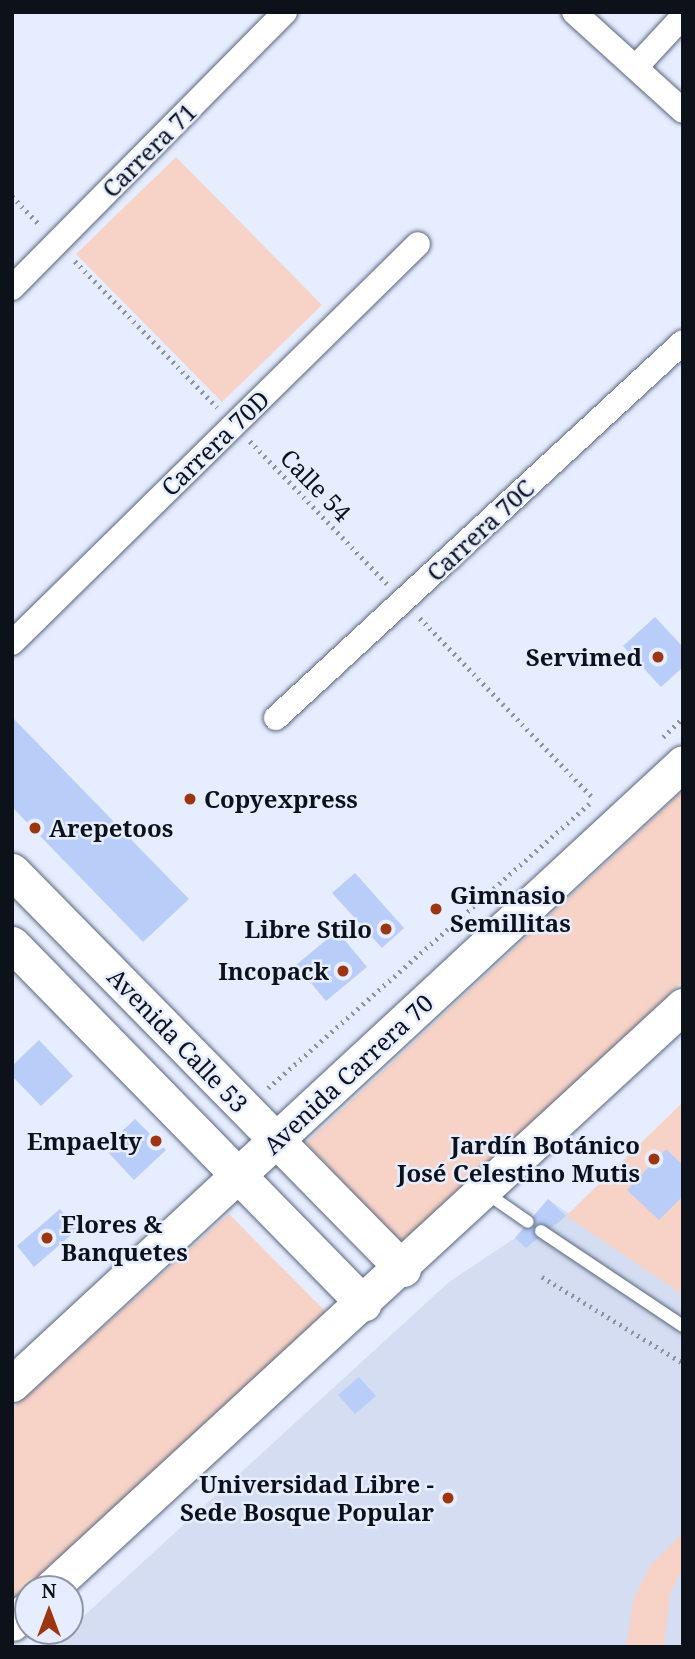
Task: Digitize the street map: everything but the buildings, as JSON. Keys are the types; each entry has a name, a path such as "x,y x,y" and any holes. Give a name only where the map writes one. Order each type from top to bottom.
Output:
{"main road":[{"name":"Avenida Carrera 70","path":"12,1384 277,1140 668,754"},
{"name":"Avenida Calle 53","path":"12,871 403,1269"},
{"name":"Avenida Calle 53","path":"12,944 364,1304"},
{"path":"65,1575 403,1269 683,1006"}],"street":[{"name":"Carrera 71","path":"12,288 285,12"},
{"path":"575,12 683,111"},
{"path":"636,67 683,16"},
{"name":"Carrera 70D","path":"12,643 418,244"},
{"name":"Carrera 70C","path":"276,718 683,342"}],"lane":[{"path":"485,1192 528,1222"},
{"path":"541,1231 683,1326"}],"path":[{"name":"Calle 54","path":"12,196 594,799"},
{"path":"668,754 683,718"},
{"path":"262,1093 604,790"},
{"path":"542,1277 683,1363"}],"shaded area":[{"path":"176,157 322,305 222,402 76,254"},
{"path":"683,791 683,981 405,1246 306,1143"},
{"name":"Jardín Botánico José Celestino Mutis","path":"683,1102 683,1295 566,1216"},
{"name":"Universidad Libre - Sede Bosque Popular","path":"548,1199 683,1295 683,1647 50,1647 84,1645 84,1616 449,1282 515,1238"},
{"path":"229,1214 327,1313 40,1575 14,1575 12,1601 12,1409"},
{"path":"683,1533 683,1567 670,1594 664,1647 626,1647 633,1600 651,1564"}],"place":[{"name":"Servimed","path":"658,657"},
{"name":"Copyexpress","path":"190,799"},
{"name":"Arepetoos","path":"35,828"},
{"name":"Gimnasio Semillitas","path":"436,909"},
{"name":"Libre Stilo","path":"386,929"},
{"name":"Incopack","path":"343,971"},
{"name":"Empaelty","path":"156,1141"},
{"name":"Jardín Botánico José Celestino Mutis","path":"654,1159"},
{"name":"Flores & Banquetes","path":"47,1238"},
{"name":"Universidad Libre - Sede Bosque Popular","path":"448,1498"}]}
